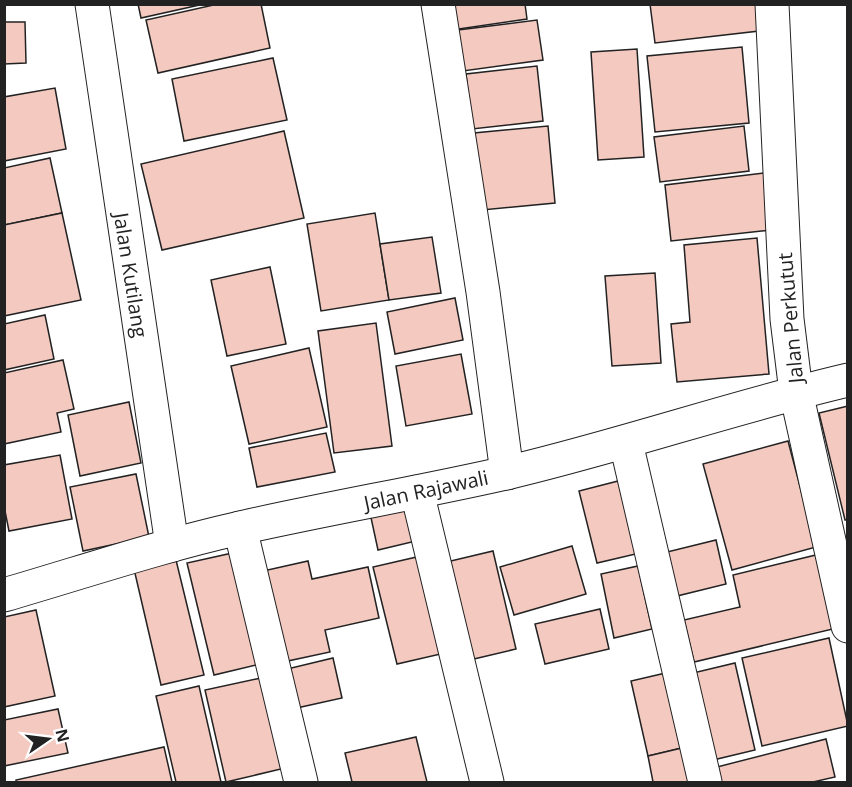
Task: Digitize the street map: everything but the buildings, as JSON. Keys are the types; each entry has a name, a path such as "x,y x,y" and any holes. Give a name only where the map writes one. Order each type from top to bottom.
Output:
{"street":[{"name":"Jalan Kutilang","path":"92,4 172,545"},
{"path":"438,4 483,292 507,473"},
{"name":"Jalan Perkutut","path":"772,4 787,319 796,392 848,626"},
{"name":"Jalan Rajawali","path":"4,595 172,545 240,528 507,473 626,443 796,392 848,380"},
{"path":"626,443 705,783"},
{"path":"417,492 487,783"},
{"path":"240,528 301,783"}]}
